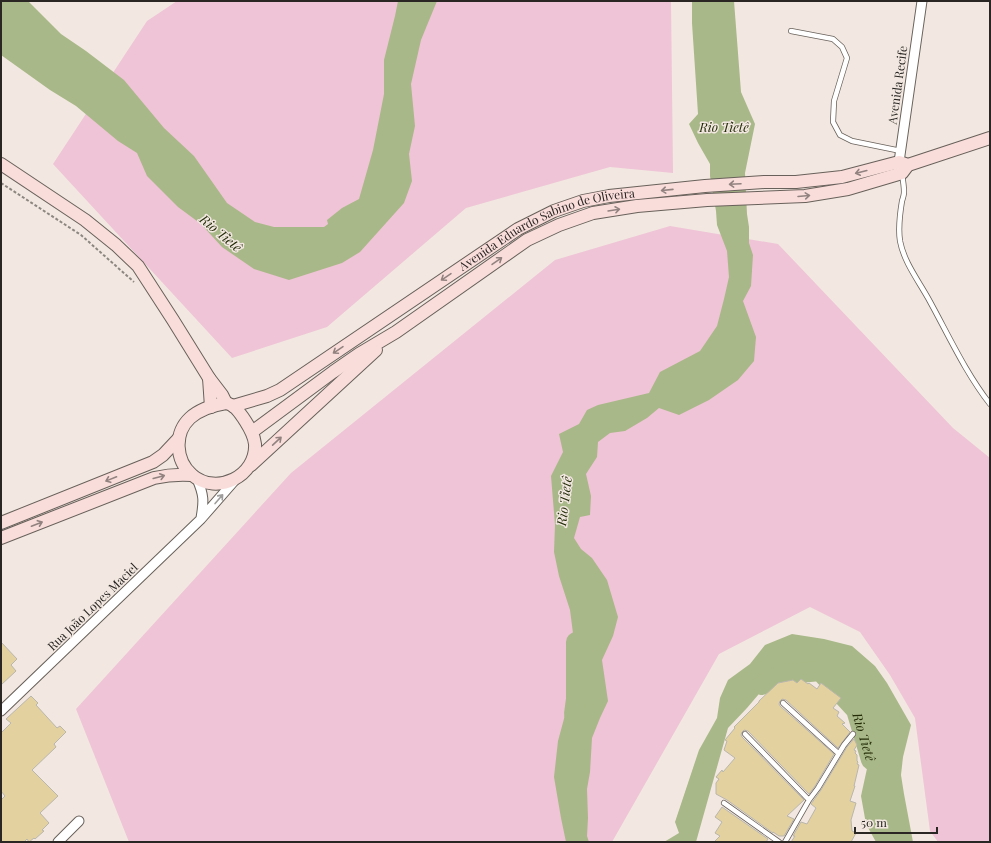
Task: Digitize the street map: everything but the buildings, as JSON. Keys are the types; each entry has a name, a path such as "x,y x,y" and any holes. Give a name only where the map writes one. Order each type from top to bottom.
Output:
{"main road":[{"path":"902,163 990,138"},
{"name":"Avenida Eduardo Sabino de Oliveira","path":"230,404 267,396 280,390 518,229 554,211 583,201 609,196 706,186 764,182 796,182 842,177 902,163"},
{"name":"Avenida Eduardo Sabino de Oliveira","path":"396,332 527,240 559,225 593,213 637,206 707,200 805,196 848,189 902,163"},
{"path":"1,164 85,220 116,245 138,266 208,378 242,416 252,432 255,444 254,456 249,467"},
{"path":"252,432 333,372 359,354 396,332"},
{"path":"1,538 154,478 178,474 194,477 207,483 218,484 237,478 396,332"},
{"path":"208,378 211,407"},
{"path":"194,477 185,467 180,458 178,448 179,438 183,427 190,418 198,412 219,404 230,404"},
{"path":"1,523 153,462 163,455 179,438"}],"street":[{"name":"Avenida Recife","path":"902,163 922,1"},
{"path":"194,477 204,496 201,519"},
{"name":"Rua João Lopes Maciel","path":"1,712 201,519 237,478"},
{"path":"58,842 79,821"}],"lane":[{"path":"791,31 833,39 842,47 847,58 834,100 833,122 840,135 902,163 904,193 902,202 900,239 908,264 928,298 960,359 980,392 990,404"},
{"path":"783,703 838,753"},
{"path":"745,734 809,800"},
{"path":"785,842 838,753 853,734"},
{"path":"724,803 779,842"}],"path":[{"path":"1,183 81,235 135,283"}],"shaded area":[{"path":"177,1 671,1 673,173 610,167 466,208 327,327 232,358 53,164 147,21"},
{"path":"670,226 778,244 953,428 990,458 990,842 938,842 930,831 915,718 890,675 860,632 810,607 719,654 612,842 129,842 76,709 291,473 555,260"}],"water":[{"name":"Rio Tietê","path":"1,1 28,1 61,34 124,80 164,128 194,156 227,203 255,222 274,227 324,227 328,224 327,220 342,208 359,199 373,150 384,94 384,60 398,1 437,1 421,40 411,84 415,126 409,154 412,181 404,203 360,252 342,263 289,280 254,269 222,247 201,224 178,207 147,176 137,153 118,141 76,106 50,90 1,55"},
{"name":"Rio Tietê","path":"692,1 734,1 741,92 755,124 745,173 749,243 753,255 751,286 743,301 756,337 754,361 738,380 709,400 679,415 659,408 647,418 625,431 610,433 598,442 597,457 586,474 591,496 590,515 580,517 574,538 581,549 592,558 607,580 618,617 613,636 602,660 608,701 592,738 590,772 587,789 587,836 589,842 566,842 554,777 558,741 568,704 581,677 574,664 574,641 570,610 559,576 554,552 555,525 551,476 563,452 559,434 579,424 587,410 598,405 649,393 660,372 700,351 717,326 729,277 727,251 717,225 710,176 710,164 689,124 698,114"},
{"name":"Rio Tietê","path":"792,634 824,639 852,646 875,666 887,683 911,725 903,757 901,775 913,842 876,842 866,824 861,796 868,764 863,732 857,712 842,684 826,671 808,667 786,674 764,688 728,728 696,842 664,842 679,833 675,822 699,750 717,718 720,698 728,680 750,664 765,645"}],"waterway":[{"name":"Rio Tietê","path":"574,714 576,699 576,642"},
{"name":"Rio Tietê","path":"762,685 779,675 820,671 856,710 871,760"}]}
